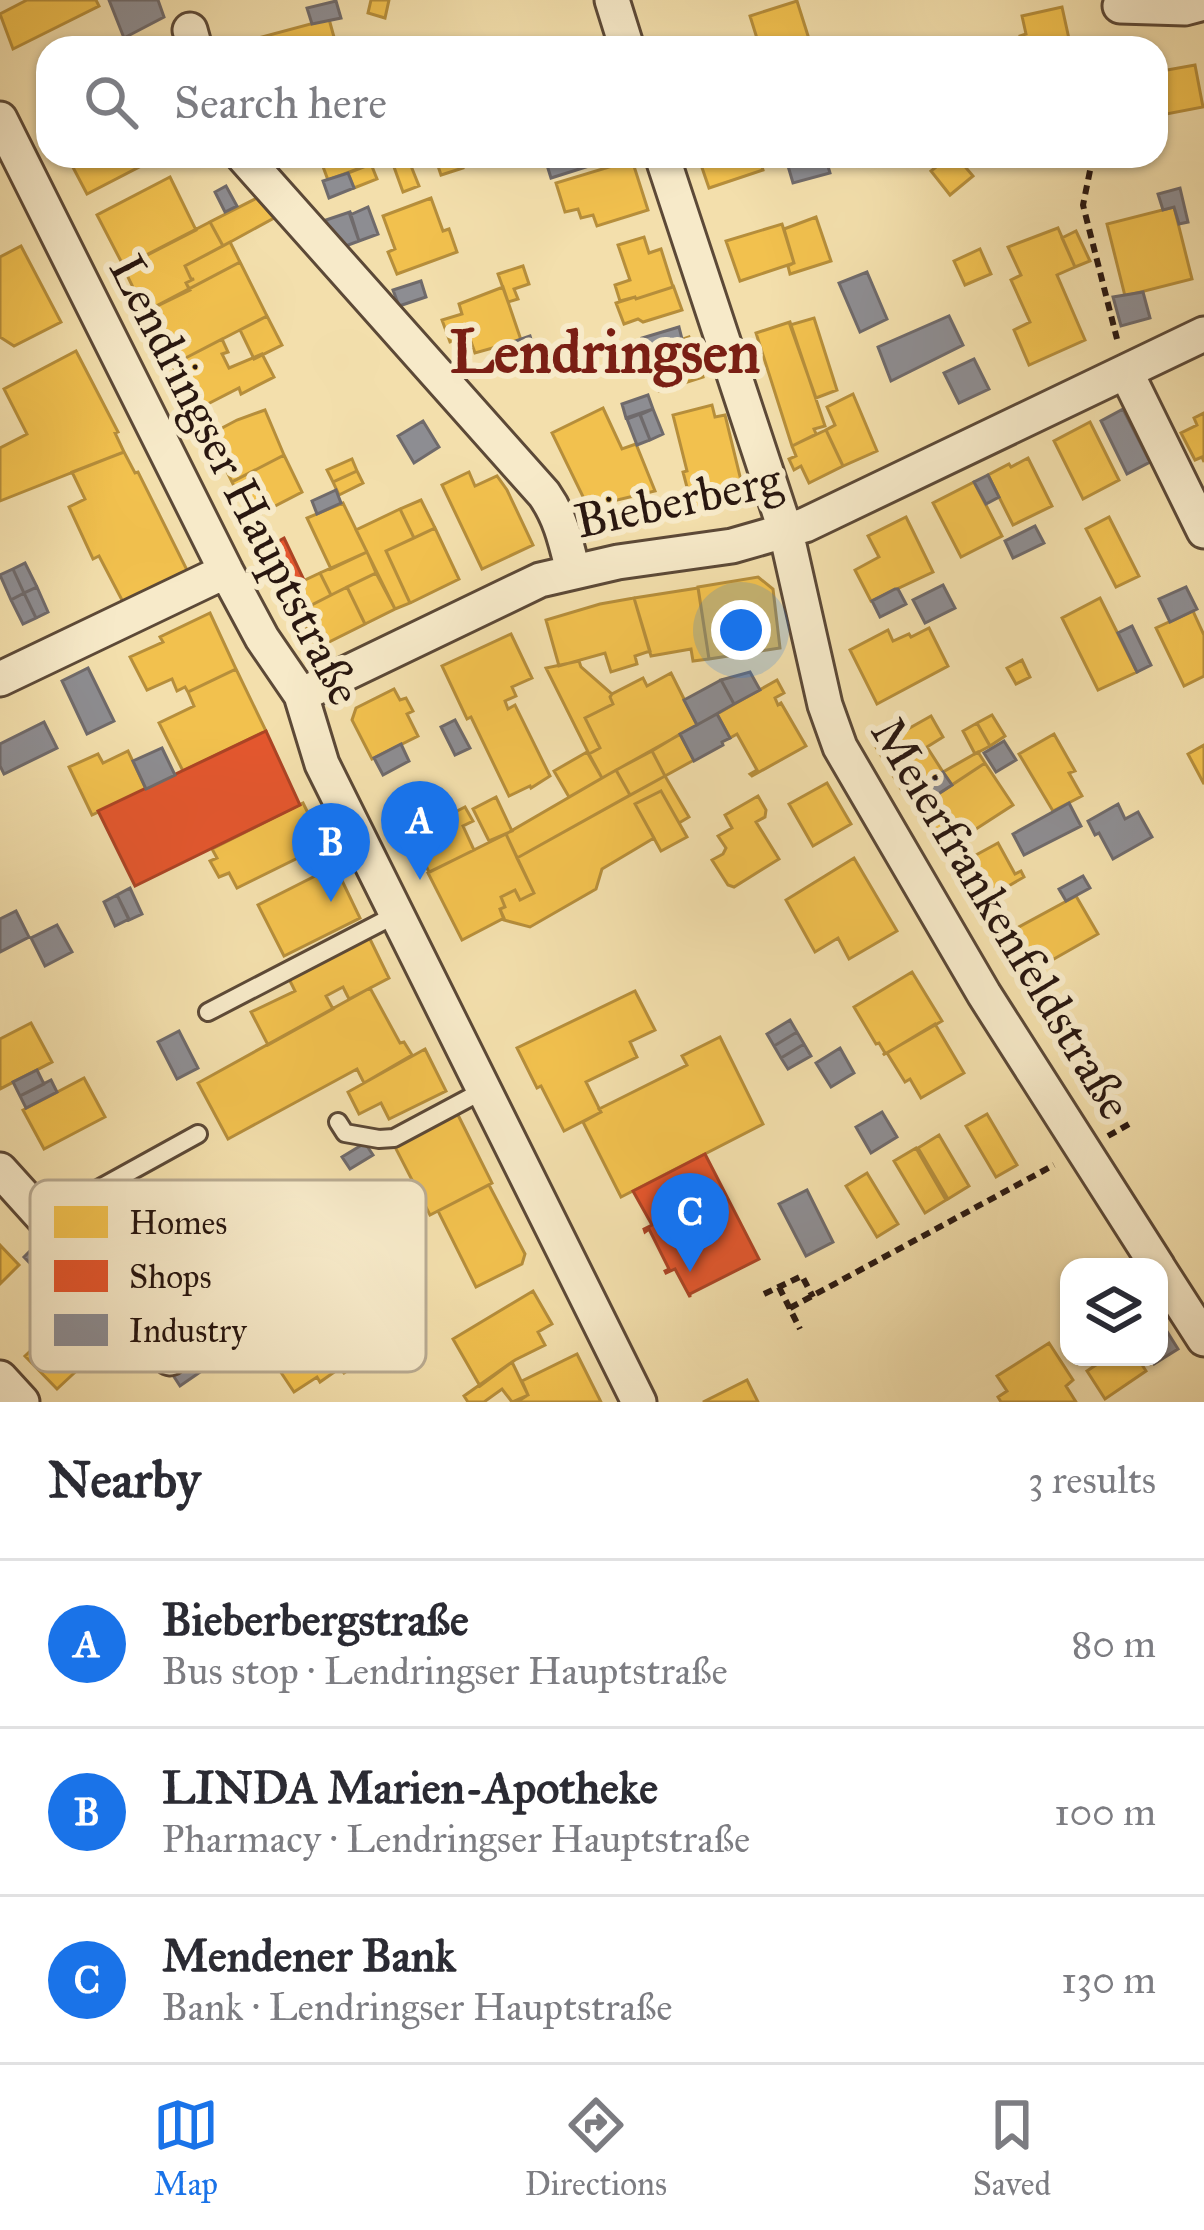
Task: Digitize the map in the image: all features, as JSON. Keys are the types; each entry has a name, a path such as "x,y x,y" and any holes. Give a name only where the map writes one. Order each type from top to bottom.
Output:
{"street":[{"path":"612,0 623,36"},
{"path":"1120,5 1185,8 1204,3"},
{"name":"Lendringser Hauptstraße","path":"0,119 226,571 262,638 301,695 322,764 639,1402"},
{"path":"254,168 544,494 564,532 573,571"},
{"name":"Meierfrankenfeldstraße","path":"666,168 786,532 825,705 840,747 984,994 1152,1258"},
{"name":"Bieberberg","path":"301,695 540,580 786,532 1204,334"},
{"path":"1126,372 1204,531"},
{"path":"0,679 226,571"},
{"path":"0,1170 30,1205"},
{"name":"Meierfrankenfeldstraße","path":"1168,1281 1200,1324"},
{"path":"0,1378 22,1402"}],"lane":[{"path":"208,1012 397,914"},
{"path":"338,1122 345,1132 394,1138 484,1090"},
{"path":"116,1180 199,1134"}],"path":[{"path":"1091,168 1083,205 1126,372"},
{"path":"790,1308 1083,1149"},
{"path":"764,1294 802,1276 813,1297"},
{"path":"779,1287 800,1329"}],"building: Homes":[{"path":"27,0 96,0 99,6 13,49 0,14"},
{"path":"371,0 389,0 385,18 368,13"},
{"path":"797,1 808,36 756,36 750,16"},
{"path":"1062,7 1068,36 1020,36 1026,34 1022,16"},
{"path":"329,19 334,36 265,36"},
{"path":"1195,65 1203,107 1168,114 1168,70"},
{"path":"73,168 137,168 87,194"},
{"path":"324,168 360,168 328,180"},
{"path":"373,168 377,179 354,188 348,173"},
{"path":"394,168 412,168 419,186 403,192"},
{"path":"606,168 635,168 648,210 597,226 593,215 581,218 578,209 565,212 556,183"},
{"path":"702,168 762,168 763,170 709,188"},
{"path":"966,168 973,176 950,195 931,171"},
{"path":"170,177 196,230 124,267 97,215"},
{"path":"257,198 274,218 223,246 210,222"},
{"path":"431,198 457,252 397,274 388,252 395,249 383,216"},
{"path":"1174,207 1192,279 1125,296 1107,224"},
{"path":"816,217 831,261 790,274 788,266 794,263 784,229"},
{"path":"210,222 223,246 185,266 194,279 186,283 190,290 145,312 123,267"},
{"path":"782,224 794,263 740,281 726,241"},
{"path":"1058,228 1075,267 1057,275 1085,340 1029,365 1014,330 1030,322 1011,280 1021,275 1008,247"},
{"path":"1076,231 1090,261 1075,267 1062,238"},
{"path":"644,237 649,253 661,249 673,287 620,301 615,285 630,280 618,245"},
{"path":"230,242 240,262 189,289 186,283 194,279 185,266"},
{"path":"21,246 61,322 14,346 0,337 0,257"},
{"path":"980,249 991,274 965,285 954,261"},
{"path":"240,262 267,316 172,365 145,312"},
{"path":"523,266 529,284 514,289 518,299 508,302 498,274"},
{"path":"673,285 682,310 624,324 616,303"},
{"path":"503,287 521,340 475,353 469,336 450,342 442,320 462,314 459,304"},
{"path":"267,316 282,345 254,359 240,330"},
{"path":"814,318 837,390 816,398 790,325"},
{"path":"790,322 825,426 792,446 756,333"},
{"path":"689,337 703,377 659,391 646,352"},
{"path":"222,339 229,368 262,354 274,377 196,410 172,365"},
{"path":"76,351 124,452 0,501 0,448 27,434 4,389"},
{"path":"853,394 877,451 843,466 826,430 835,425 827,407"},
{"path":"712,405 715,417 725,415 745,497 693,510 673,415"},
{"path":"603,408 622,449 636,444 655,491 588,507 552,433"},
{"path":"265,410 284,455 232,482 209,435"},
{"path":"1204,413 1204,462 1202,457 1195,460 1181,433 1197,425 1194,418"},
{"path":"1090,422 1119,480 1083,499 1054,441"},
{"path":"826,430 843,466 809,483 801,466 794,470 789,459 796,456 792,446"},
{"path":"124,452 187,570 123,602 99,556 93,559 69,507 85,499 72,472"},
{"path":"284,455 302,492 249,517 232,482"},
{"path":"1028,458 1052,506 1013,525 988,475"},
{"path":"352,459 357,471 333,482 327,470"},
{"path":"357,471 363,483 339,495 333,482"},
{"path":"469,472 475,486 497,476 533,545 482,569 442,485"},
{"path":"974,482 1002,536 961,557 933,503"},
{"path":"421,500 435,528 414,538 400,509"},
{"path":"343,503 367,552 331,569 307,518"},
{"path":"400,509 414,538 386,551 410,603 395,609 356,530"},
{"path":"906,517 933,572 871,601 855,570 879,557 868,536"},
{"path":"1109,517 1139,576 1116,587 1086,529"},
{"path":"435,528 459,579 410,603 386,551"},
{"path":"367,552 376,573 331,595 320,573"},
{"path":"320,573 331,595 298,612 286,589"},
{"path":"376,573 395,609 365,624 347,587"},
{"path":"758,577 773,589 780,648 709,659 698,587"},
{"path":"347,587 365,624 317,648 298,612"},
{"path":"698,588 709,659 693,661 691,649 651,656 634,598"},
{"path":"634,598 650,651 635,656 637,664 611,672 605,653 559,666 546,620"},
{"path":"1100,598 1137,672 1098,690 1062,618"},
{"path":"1193,611 1204,635 1204,676 1184,686 1156,628"},
{"path":"210,613 236,669 188,692 185,687 177,691 172,679 147,690 130,657"},
{"path":"929,628 948,666 877,704 850,650 888,630 893,641"},
{"path":"511,634 532,678 512,687 516,696 505,701 508,709 515,705 550,776 509,796 442,666"},
{"path":"1022,660 1030,677 1016,684 1007,668"},
{"path":"579,661 612,694 613,704 585,718 600,748 589,754 546,668"},
{"path":"236,669 266,731 183,771 159,723 194,706 188,692"},
{"path":"671,673 697,725 602,778 589,754 600,748 585,718 613,704 612,694 643,678 647,686"},
{"path":"777,680 784,693 775,698 778,705 781,703 806,746 752,776 757,770 737,734 730,738 717,714"},
{"path":"394,689 413,711 407,714 418,736 372,759 352,720 356,708"},
{"path":"992,715 1005,736 990,746 977,723"},
{"path":"931,716 943,737 927,747 943,772 904,794 876,747"},
{"path":"977,723 990,746 975,754 963,731"},
{"path":"680,734 694,760 665,776 652,751"},
{"path":"1054,734 1075,771 1069,773 1082,796 1053,811 1019,754"},
{"path":"1204,745 1204,784 1188,754"},
{"path":"128,751 146,789 92,815 69,767 98,754 103,763"},
{"path":"652,751 665,776 630,795 616,770"},
{"path":"587,752 602,778 569,797 554,771"},
{"path":"978,752 985,763 952,785 943,772"},
{"path":"985,763 1013,805 942,851 914,810"},
{"path":"616,770 630,795 517,858 506,834"},
{"path":"665,776 689,817 679,823 661,791 635,804 654,838 602,869 596,889 530,927 504,920 501,897 515,890 520,900 534,893 517,858"},
{"path":"827,783 851,824 813,846 789,804"},
{"path":"661,791 687,837 661,851 635,804"},
{"path":"758,796 766,810 765,817 756,822 779,859 734,887 712,860 726,848 718,836 732,828 725,815"},
{"path":"496,797 512,831 489,841 473,809"},
{"path":"303,803 324,845 237,888 229,873 219,877 210,861 217,858 212,849"},
{"path":"451,804 455,812 465,807 473,821 463,826 474,850 429,872 411,835 419,831 415,822"},
{"path":"506,834 534,893 520,900 515,890 501,897 504,918 462,940 428,873"},
{"path":"998,843 1015,874 1021,871 1024,877 974,906 952,868"},
{"path":"854,858 897,931 849,959 838,938 815,952 786,900"},
{"path":"335,866 360,918 284,956 258,905"},
{"path":"1076,896 1098,934 1038,968 1015,929"},
{"path":"368,935 389,978 349,999 343,987 326,996 333,1009 268,1045 251,1012 295,991 287,975"},
{"path":"912,972 942,1021 883,1055 854,1007"},
{"path":"370,988 400,1043 412,1055 364,1083 357,1069 228,1139 198,1083"},
{"path":"635,991 655,1030 630,1042 637,1057 586,1082 601,1112 564,1131 517,1048"},
{"path":"31,1023 52,1062 0,1089 0,1039"},
{"path":"935,1024 964,1073 921,1098 887,1053"},
{"path":"720,1037 763,1124 621,1197 583,1122 599,1109 687,1065 682,1056"},
{"path":"425,1049 446,1091 389,1119 381,1103 359,1114 348,1092"},
{"path":"84,1078 105,1117 44,1149 23,1110"},
{"path":"457,1113 492,1183 430,1215 426,1180 412,1180 394,1145"},
{"path":"987,1114 1017,1165 996,1177 966,1126"},
{"path":"939,1135 969,1186 948,1199 918,1148"},
{"path":"916,1148 946,1200 925,1213 894,1161"},
{"path":"867,1173 898,1224 877,1237 846,1186"},
{"path":"489,1185 525,1254 522,1264 476,1287 438,1211"},
{"path":"0,1245 19,1265 0,1284"},
{"path":"533,1291 552,1324 538,1332 545,1345 480,1386 453,1339"},
{"path":"1049,1343 1073,1380 1066,1386 1076,1402 1001,1402 998,1397 1007,1391 997,1376"},
{"path":"577,1354 601,1402 517,1402 528,1395 522,1381"},
{"path":"512,1362 528,1395 512,1402 502,1389 484,1402 468,1402 464,1396"},
{"path":"1094,1366 1143,1366 1146,1371 1105,1399 1087,1371"},
{"path":"41,1372 75,1372 57,1389"},
{"path":"281,1372 334,1372 320,1382 317,1377 294,1392"},
{"path":"747,1380 758,1402 703,1402"}],"building: Shops":[{"path":"284,538 304,580 286,589 266,548"},
{"path":"266,731 300,805 135,886 98,811"},
{"path":"705,1154 759,1259 690,1297 675,1269 666,1273 669,1269 649,1229 644,1229 652,1225 633,1191"}],"building: Industry":[{"path":"109,0 158,0 164,17 123,36"},
{"path":"336,1 341,18 312,24 307,8"},
{"path":"548,168 583,168 551,178"},
{"path":"789,168 829,168 830,173 793,183"},
{"path":"348,173 354,188 329,198 323,181"},
{"path":"226,186 237,206 225,212 215,192"},
{"path":"1180,188 1188,222 1179,224 1174,207 1163,210 1158,194"},
{"path":"368,207 378,234 359,241 350,215"},
{"path":"350,212 359,241 343,247 326,220"},
{"path":"867,272 887,319 860,332 839,283"},
{"path":"421,281 426,297 399,306 393,290"},
{"path":"1143,292 1150,318 1121,326 1113,297"},
{"path":"949,316 963,345 891,381 878,347"},
{"path":"679,327 682,339 646,352 642,338"},
{"path":"530,336 539,366 507,376 498,347"},
{"path":"974,359 989,389 959,403 944,373"},
{"path":"648,395 653,409 626,418 622,404"},
{"path":"653,409 663,434 650,440 640,415"},
{"path":"1123,409 1150,462 1127,474 1101,421"},
{"path":"640,414 650,440 637,445 627,419"},
{"path":"423,421 439,447 414,463 398,436"},
{"path":"988,475 999,497 986,504 974,482"},
{"path":"336,490 341,503 317,514 312,501"},
{"path":"1035,526 1044,543 1013,558 1005,541"},
{"path":"25,563 37,587 24,593 13,569"},
{"path":"13,569 24,593 11,600 0,575"},
{"path":"943,585 955,608 925,623 913,600"},
{"path":"37,587 48,612 36,618 24,593"},
{"path":"1186,587 1197,609 1170,622 1159,599"},
{"path":"895,589 906,604 880,617 872,601"},
{"path":"24,593 36,618 23,624 11,600"},
{"path":"1132,626 1151,665 1137,672 1118,633"},
{"path":"88,668 114,721 87,734 62,681"},
{"path":"750,672 760,690 734,704 721,680"},
{"path":"721,680 734,704 697,725 684,700"},
{"path":"717,714 730,738 694,761 680,734"},
{"path":"455,720 470,748 455,755 441,727"},
{"path":"44,722 57,748 4,774 0,744"},
{"path":"1004,741 1016,760 996,772 984,753"},
{"path":"401,744 409,761 383,775 374,758"},
{"path":"162,748 175,775 146,789 133,761"},
{"path":"943,772 952,785 915,809 905,794"},
{"path":"1069,803 1081,826 1024,855 1013,834"},
{"path":"1118,804 1125,819 1138,812 1152,837 1113,859 1088,821"},
{"path":"1083,876 1090,888 1066,901 1059,889"},
{"path":"130,888 142,914 129,920 117,895"},
{"path":"117,895 129,919 115,926 104,902"},
{"path":"16,911 29,937 0,952 0,919"},
{"path":"57,925 72,952 45,966 31,938"},
{"path":"790,1020 797,1032 774,1046 767,1034"},
{"path":"179,1031 198,1068 177,1079 158,1042"},
{"path":"797,1032 804,1044 781,1058 774,1046"},
{"path":"804,1044 811,1056 788,1069 781,1058"},
{"path":"840,1048 854,1073 831,1087 816,1063"},
{"path":"37,1070 44,1084 20,1096 13,1082"},
{"path":"51,1080 57,1092 26,1108 20,1096"},
{"path":"882,1112 897,1137 871,1153 856,1127"},
{"path":"365,1143 373,1155 350,1169 342,1157"},
{"path":"807,1190 833,1242 806,1256 779,1204"},
{"path":"1168,1333 1178,1349 1168,1355"},
{"path":"171,1372 200,1372 180,1386"}],"place":[{"name":"Bieberbergstraße","path":"420,880"},
{"name":"LINDA Marien-Apotheke","path":"331,902"},
{"name":"Mendener Bank","path":"690,1272"}],"district":[{"name":"Lendringsen","path":"605,351"}]}
